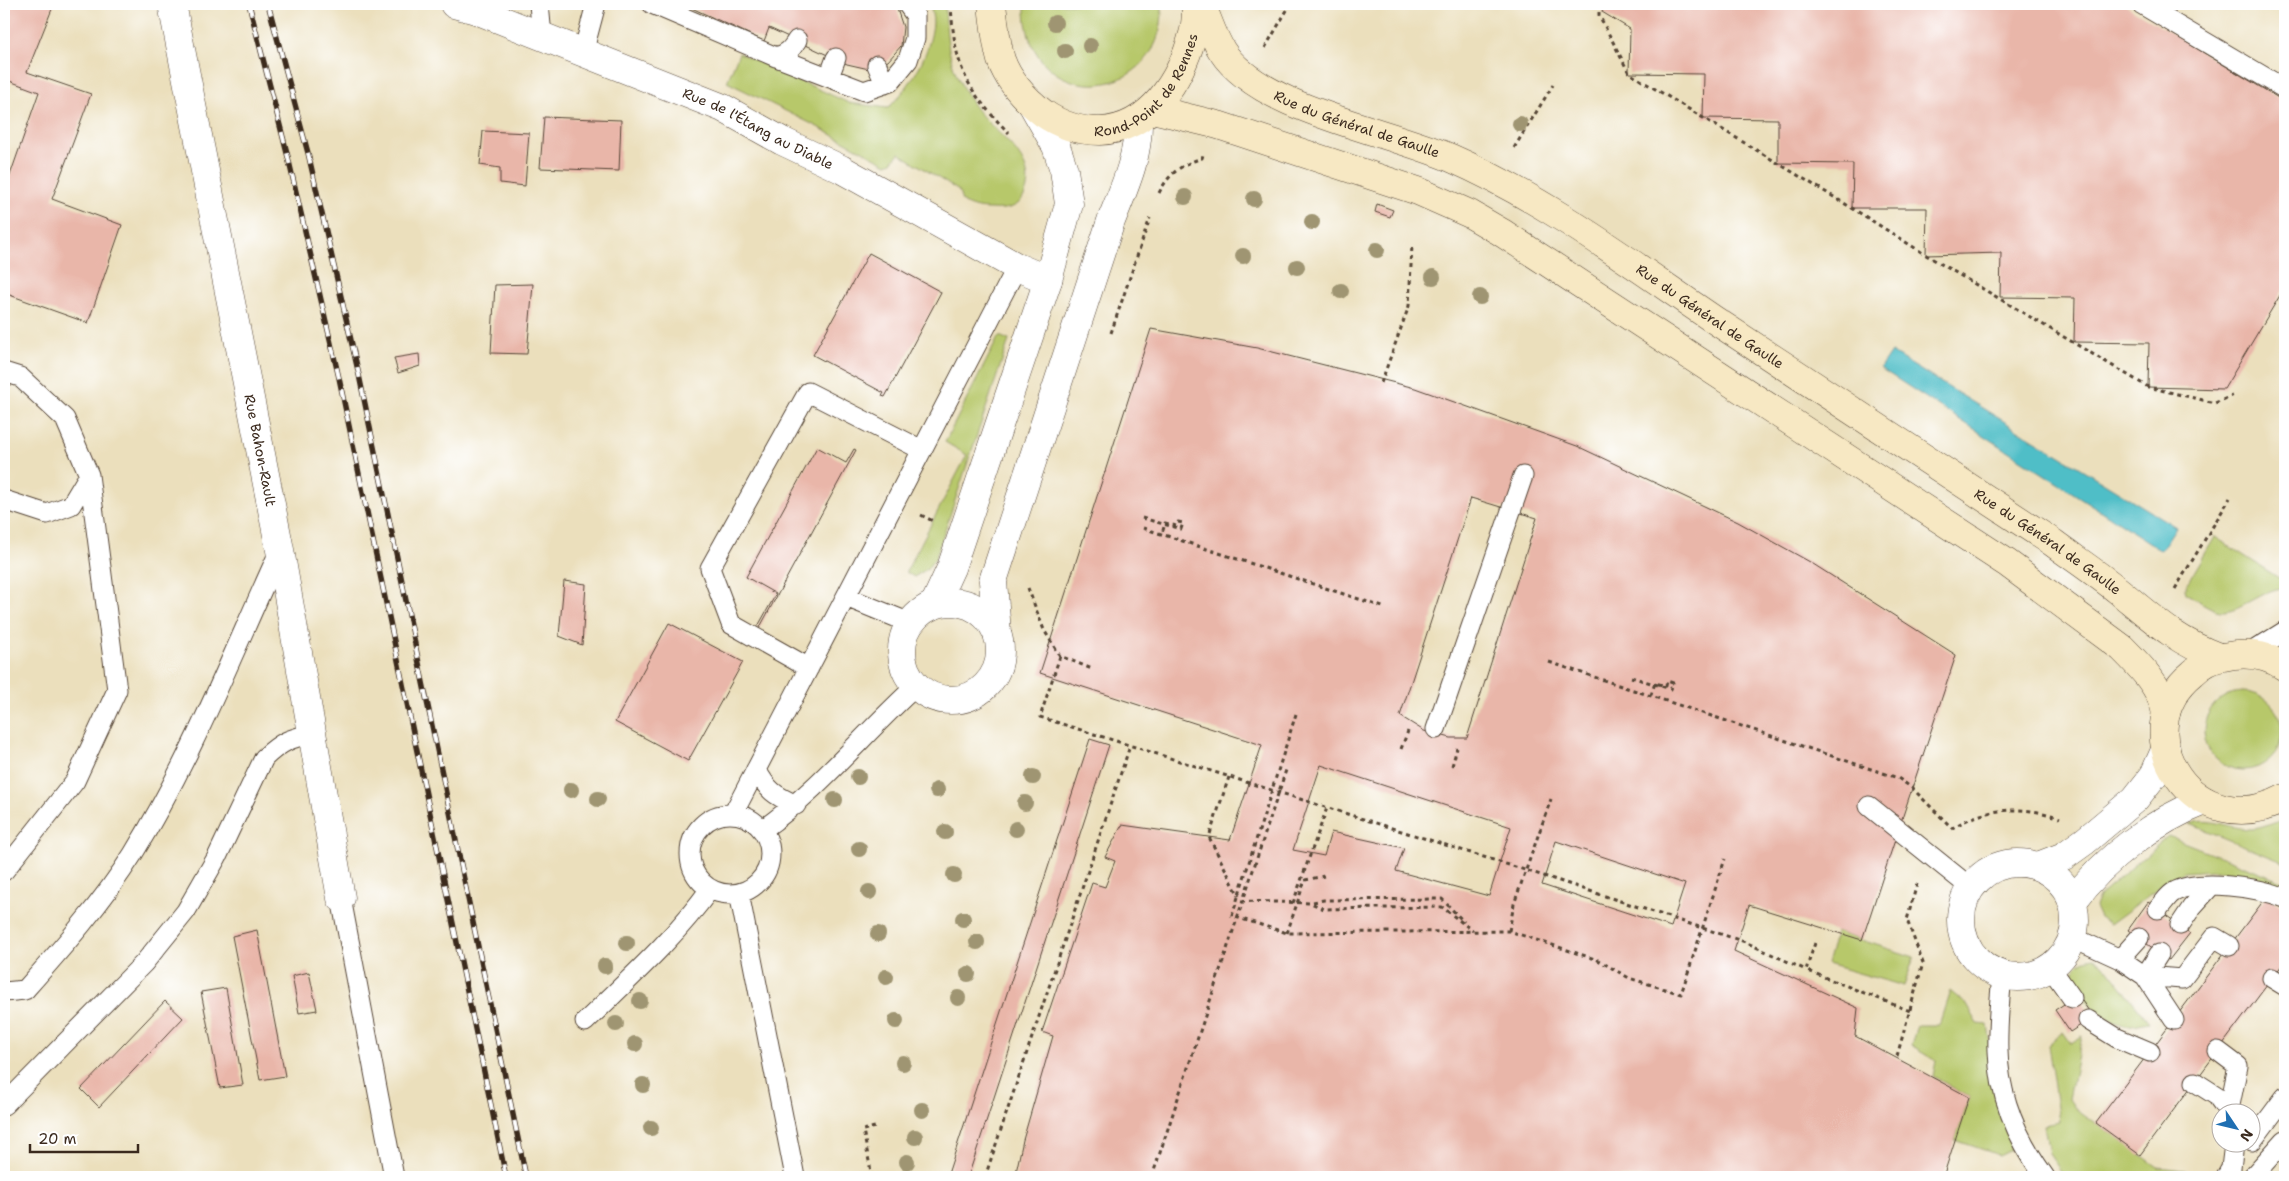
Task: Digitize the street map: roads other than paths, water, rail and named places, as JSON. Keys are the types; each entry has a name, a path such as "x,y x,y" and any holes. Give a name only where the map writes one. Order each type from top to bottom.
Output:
{"main road":[{"name":"Rond-Point de Rennes","path":"992,4 995,30 1002,61 1014,84 1032,104 1048,117 1066,126 1089,131 1114,130 1145,115 1169,88 1185,60 1194,32 1196,4"},
{"name":"Rue du Général de Gaulle","path":"1201,4 1221,50 1232,64 1268,92 1291,103 1434,151 1513,188 2052,542 2119,591 2169,633 2193,648 2219,658"},
{"name":"Rue du Général de Gaulle","path":"1145,115 1218,125 1418,192 1470,214 1501,232 2007,563 2122,648 2137,663 2164,702 2166,713 2164,731 2166,748 2180,782 2191,792 2220,808 2236,810 2252,810 2271,805 2285,798"},
{"name":"Rue du Général de Gaulle","path":"2166,713 2174,695 2186,679 2201,666 2219,658 2248,654 2264,657 2285,667"}],"street":[{"name":"Rue Bahon-Rault","path":"172,4 280,550 341,898"},
{"name":"Rue de l'Étang au Diable","path":"454,4 476,10 723,108 782,141 841,169 1017,266 1048,280"},
{"path":"934,605 951,568 1048,280 1069,204 1064,170 1056,146 1032,104"},
{"path":"997,633 989,620 978,610 964,604 949,602 934,605 921,612 910,623 904,636 901,649 903,663 908,676 926,694 950,701 964,699 977,693 988,684 996,672 1000,646 997,633 993,581 1108,230 1132,166 1145,115"},
{"path":"2038,866 2064,856 2135,800 2154,775 2166,748"},
{"path":"2073,901 2101,869 2163,819 2205,801"},
{"path":"2023,863 2038,866 2054,875 2065,886 2073,901 2075,918 2072,937 2063,954 2050,967 2034,974 2018,977 2002,974 1986,967 1973,955 1964,939 1961,922 1963,904 1971,888 1981,876 1993,868 2023,863"}],"lane":[{"path":"539,4 542,36"},
{"path":"583,53 596,4"},
{"path":"652,4 776,57 864,91 890,82 904,49 915,15 905,8"},
{"path":"2142,4 2285,89"},
{"path":"776,57 785,55 797,40"},
{"path":"829,77 836,58"},
{"path":"877,65 885,84"},
{"path":"733,814 1017,266"},
{"path":"4,372 20,377 65,419 89,475 117,690 75,781 4,871"},
{"path":"809,668 730,624 710,568 808,392 922,450"},
{"path":"4,500 47,514 71,505 89,475"},
{"path":"1436,729 1523,476"},
{"path":"4,992 25,990 84,922 132,854 186,757 280,550"},
{"path":"846,597 910,623"},
{"path":"2248,654 2285,631"},
{"path":"762,830 796,805 916,686"},
{"path":"4,1105 144,963 186,910 217,857 264,758 276,746 291,738 312,734"},
{"path":"756,769 766,788 777,797 796,805"},
{"path":"1869,806 1971,888"},
{"path":"722,814 733,814 744,817 762,830 768,840 769,863 758,883 749,890 729,894 710,889 700,881 693,870 690,858 691,845 696,833 704,823 722,814"},
{"path":"2158,909 2174,892 2198,885 2249,887 2285,898"},
{"path":"2180,925 2192,907 2211,886"},
{"path":"585,1022 657,950 699,904 710,889"},
{"path":"739,893 795,1177"},
{"path":"341,898 394,1177"},
{"path":"2072,937 2120,960 2146,976 2174,1020"},
{"path":"2146,976 2182,979 2214,937 2230,946"},
{"path":"2120,960 2139,938"},
{"path":"2146,976 2159,954"},
{"path":"2050,967 2072,998"},
{"path":"2002,974 1998,1051 2002,1085 2012,1121 2028,1154 2045,1177"},
{"path":"2088,1020 2117,1038 2150,1052"},
{"path":"2218,1051 2238,1066 2231,1104"},
{"path":"2195,1082 2217,1096 2224,1104"},
{"path":"2262,1127 2285,1097"},
{"path":"2252,1177 2285,1140"},
{"path":"2228,1173 2232,1154"},
{"path":"2228,1173 2242,1154"}],"water":[{"path":"1891,352 2176,527 2161,550 1880,368"}],"railway":[{"path":"249,4 288,157 339,378 506,1177"},
{"path":"268,4 308,153 359,375 526,1177"}]}
